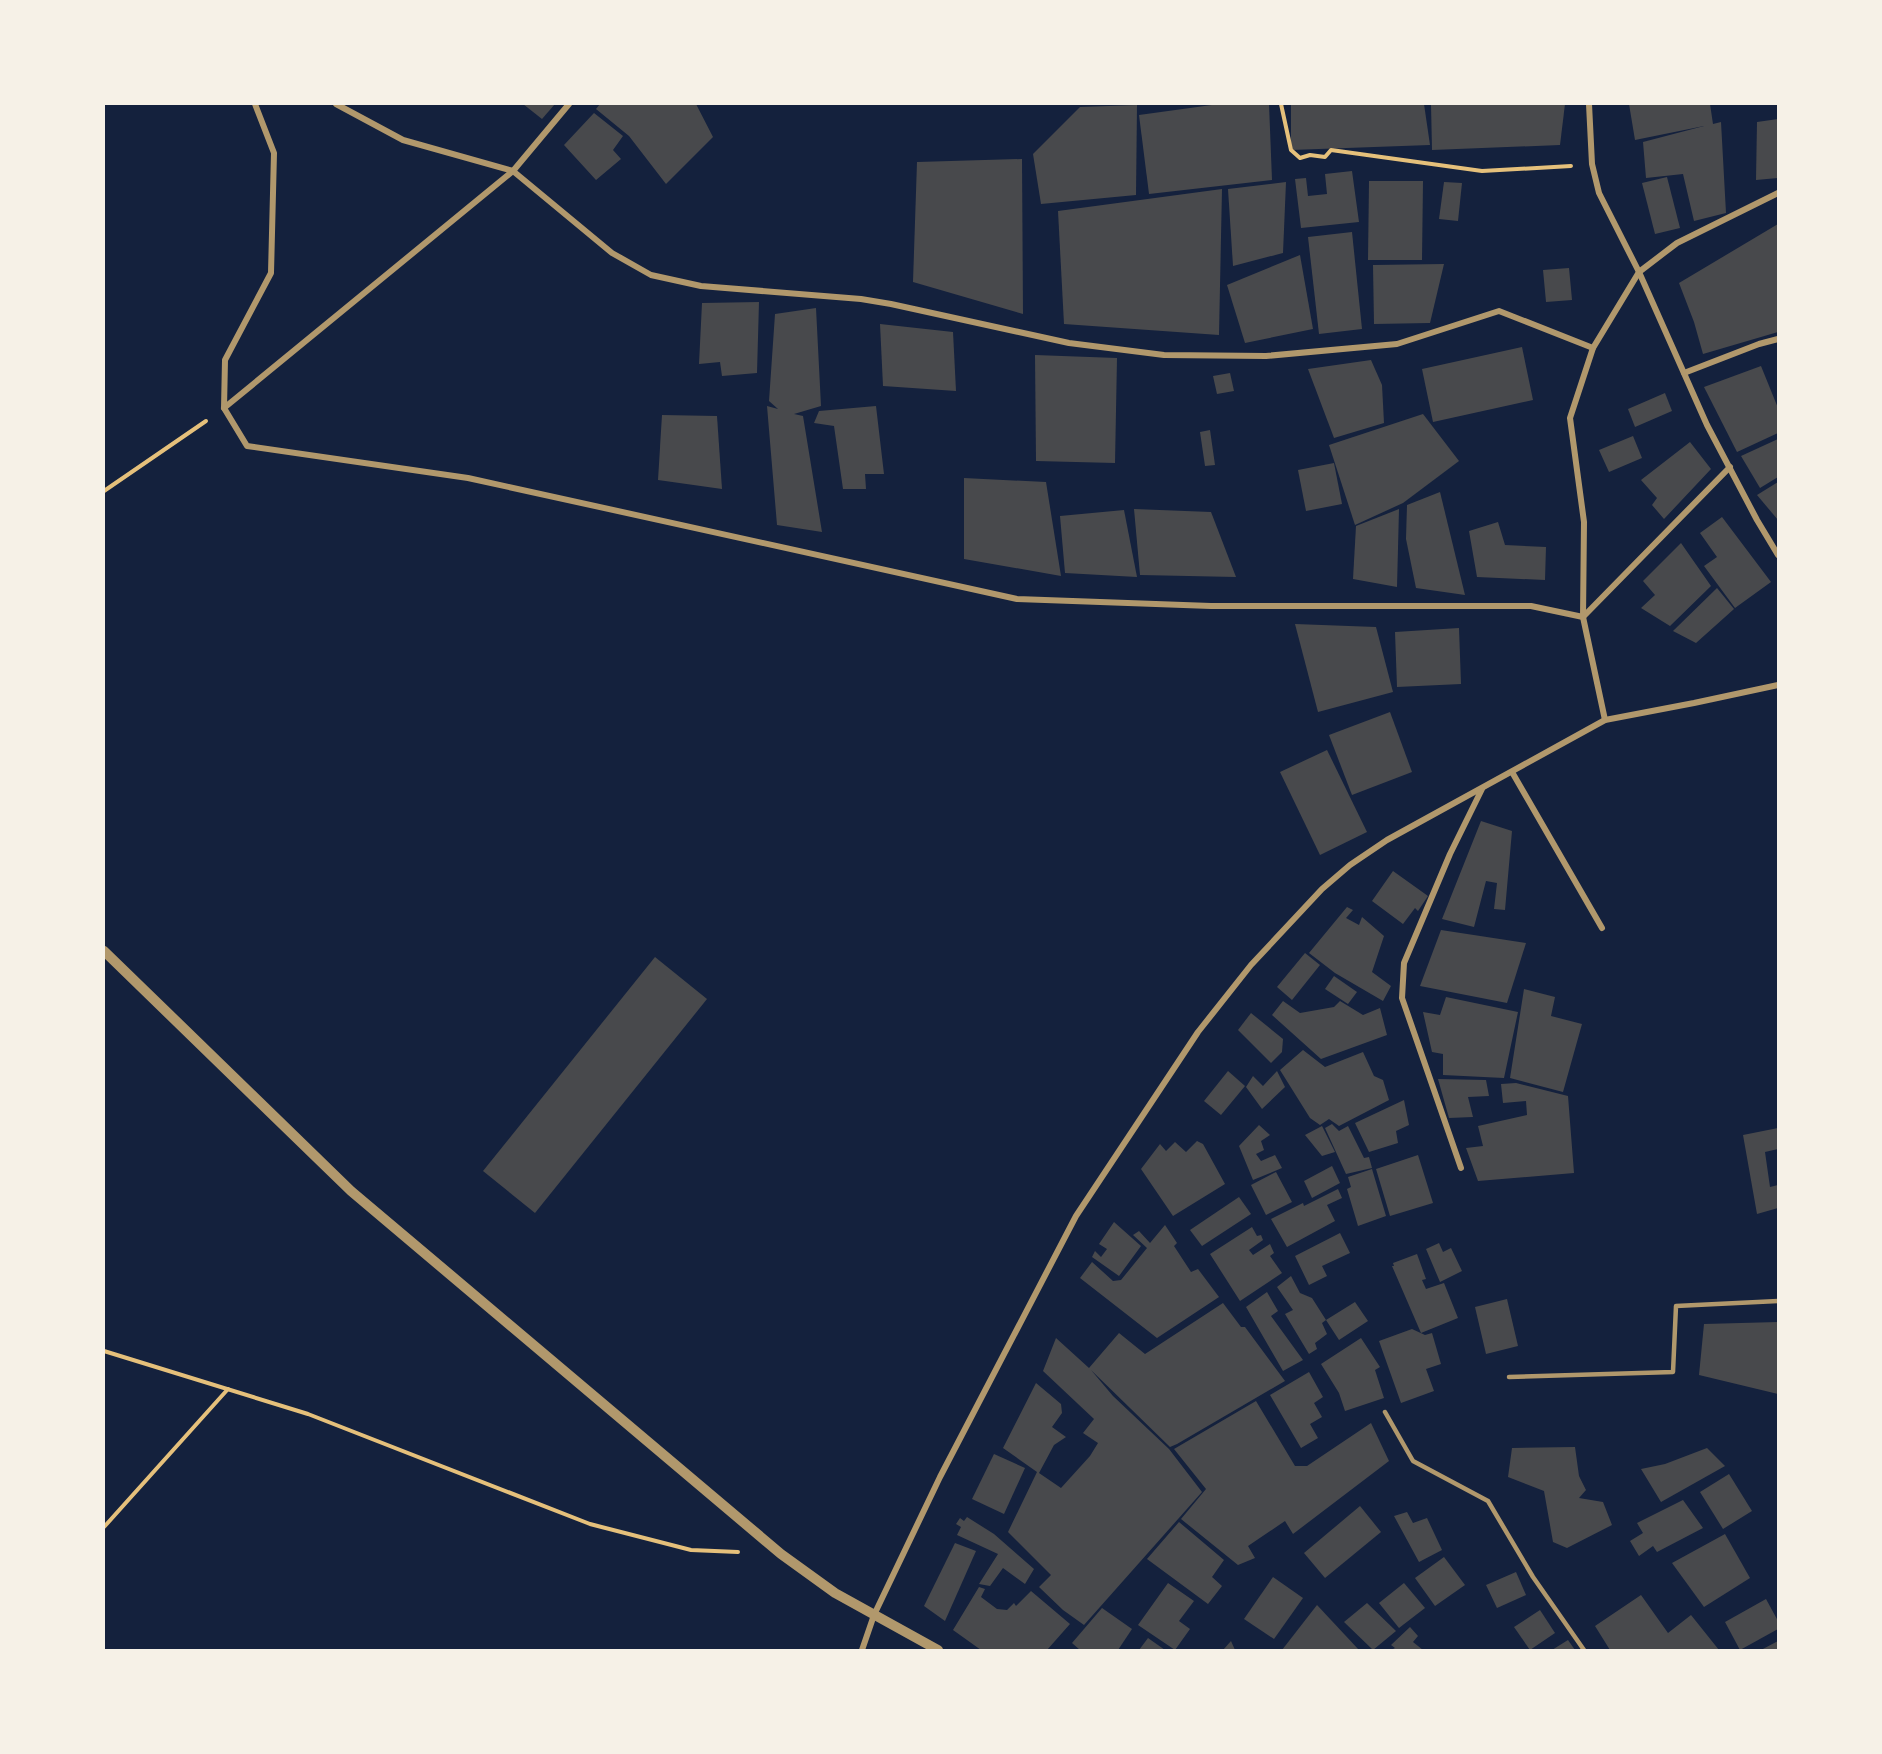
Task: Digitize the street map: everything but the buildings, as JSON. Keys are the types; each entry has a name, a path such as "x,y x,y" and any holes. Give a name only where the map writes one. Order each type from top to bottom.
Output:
{"street":[{"path":"255,104 274,153 271,273 225,360 224,408 247,446 468,478 1017,599 1211,606 1532,606 1583,617"},
{"path":"336,104 403,140 513,171 612,253 651,275 701,286 861,299 1069,343 1164,355 1266,356 1397,344 1499,311 1593,348"},
{"path":"224,408 513,171 569,104"},
{"path":"1589,104 1593,164 1599,193 1639,272 1707,425 1757,520 1779,555"},
{"path":"1605,720 1583,617 1584,522 1570,418 1593,348 1639,272 1677,243 1779,193"},
{"path":"1684,373 1759,344 1779,339"},
{"path":"1583,617 1730,467"},
{"path":"862,1650 874,1615 940,1478 1076,1216 1197,1032 1251,965 1322,889 1350,865 1387,840 1605,720 1779,684"},
{"path":"1512,772 1602,928"},
{"path":"1461,1168 1402,998 1404,963 1450,854 1482,789"},
{"path":"104,951 351,1191 781,1554 836,1593 938,1650"}],"lane":[{"path":"1509,1377 1673,1372 1676,1306 1779,1301"},
{"path":"1385,1412 1413,1461 1488,1501 1533,1576 1584,1650"}],"path":[{"path":"1281,104 1291,150 1300,158 1310,155 1325,157 1331,150 1482,171 1593,164"},
{"path":"104,491 224,408"},
{"path":"104,1351 308,1414 590,1524 691,1550 781,1554"},
{"path":"104,1527 228,1389"}]}
